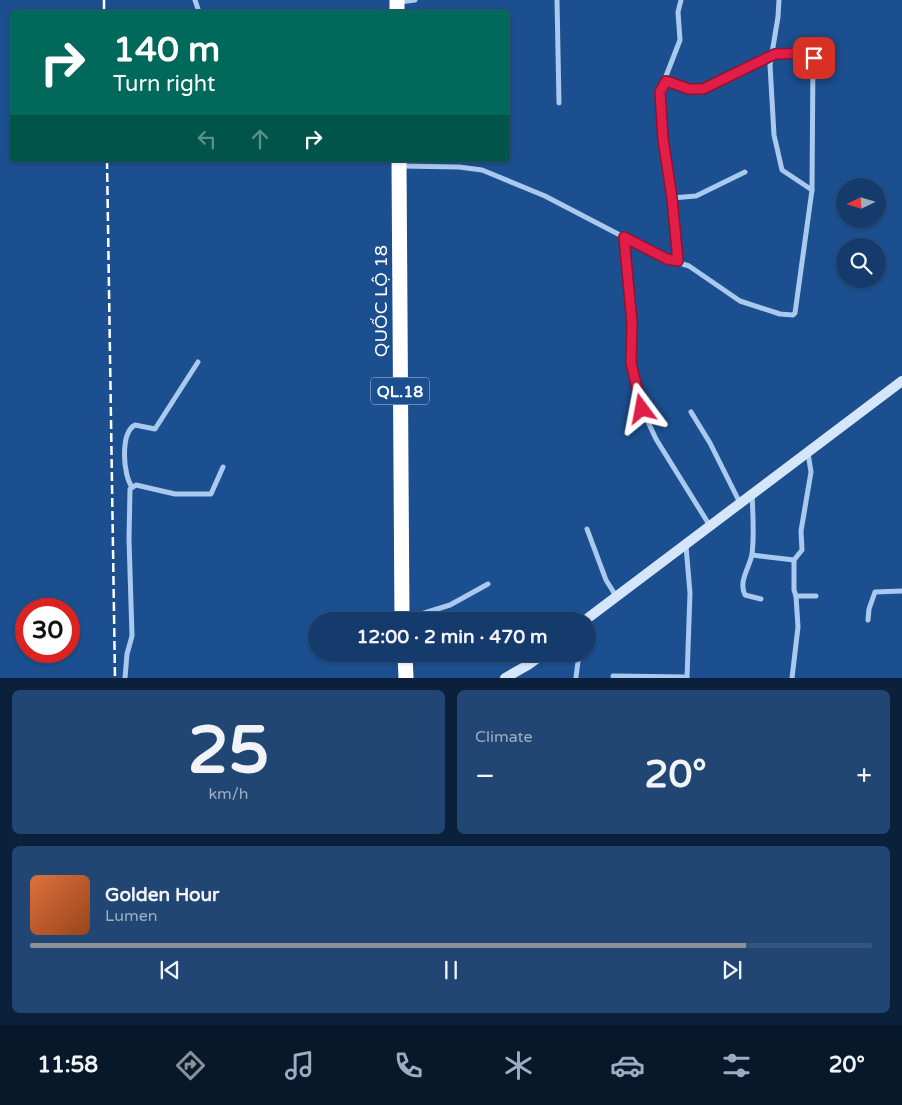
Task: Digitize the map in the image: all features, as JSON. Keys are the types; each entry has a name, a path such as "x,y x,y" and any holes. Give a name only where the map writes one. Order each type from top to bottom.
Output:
{"highway":[{"name":"QUỐC LỘ 18","path":"399,163 402,612"},
{"path":"405,662 406,678"}],"street":[{"path":"397,5 415,0"},
{"path":"557,0 559,103"},
{"path":"678,261 672,198 663,139 660,97 661,89 666,81 680,40 678,12 681,0"},
{"path":"779,0 770,74 774,135 782,170 812,190"},
{"path":"399,163 482,170 545,196 667,259 678,261 704,275 740,301 780,314 793,315 795,313 812,190 814,58 810,53 771,56 703,89 689,89 666,81"},
{"path":"672,198 696,196 745,172"},
{"path":"624,237 632,323 631,363 642,409 656,440 710,526"},
{"path":"132,487 127,480 125,444 127,433 135,425 155,429 198,362"},
{"path":"596,612 902,381"},
{"path":"691,412 710,444 740,504"},
{"path":"792,678 798,627 794,590 794,560 800,554 802,546 801,531 812,472 808,452"},
{"path":"132,487 136,486 175,494 211,494 223,467"},
{"path":"125,678 127,654 132,636 129,491 132,487"},
{"path":"752,495 752,555 744,576 744,592 745,595 762,599"},
{"path":"587,529 606,580 616,596"},
{"path":"614,676 687,677 690,593 685,545"},
{"path":"752,555 794,560"},
{"path":"428,612 450,605 488,584"},
{"path":"868,620 869,609 875,592 902,591"},
{"path":"796,596 816,596"},
{"path":"505,678 532,662"},
{"path":"576,677 578,662"}],"railway":[{"path":"104,0 104,10"},
{"path":"107,162 115,678"}],"route":[{"path":"642,409 631,363 632,323 624,237 667,259 678,261 672,198 663,139 661,89 666,81 695,90 710,87 775,54 810,53 814,58"}]}
